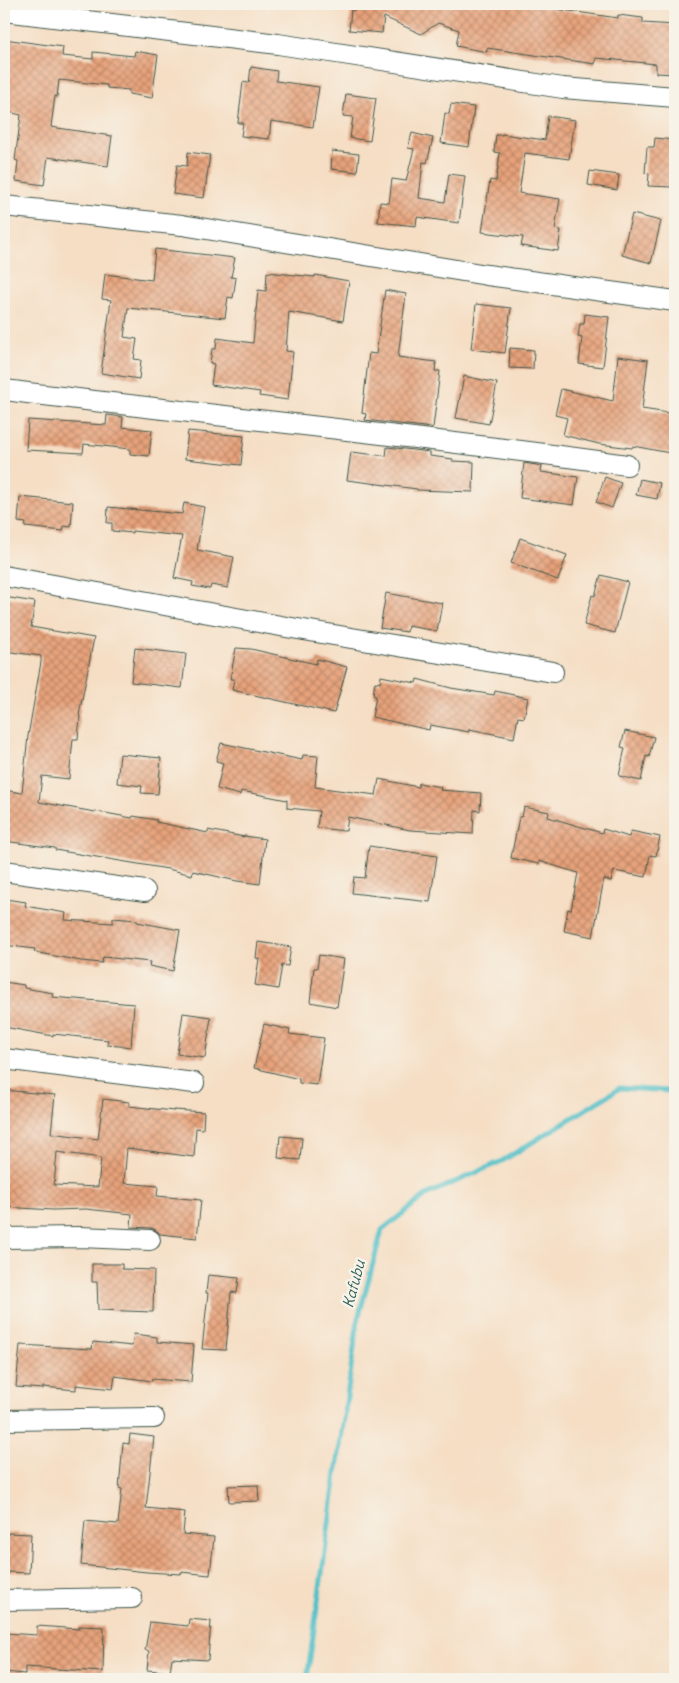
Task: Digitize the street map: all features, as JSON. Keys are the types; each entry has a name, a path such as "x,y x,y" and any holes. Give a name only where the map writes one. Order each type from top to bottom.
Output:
{"street":[{"path":"4,11 278,44 563,88 675,97"},
{"path":"4,206 182,225 487,275 675,301"},
{"path":"4,390 167,410 414,436 627,465"},
{"path":"4,576 292,628 553,672"},
{"path":"4,871 145,891"},
{"path":"4,1060 194,1083"},
{"path":"4,1238 150,1240"},
{"path":"4,1420 154,1418"},
{"path":"4,1600 132,1598"}],"building":[{"path":"356,4 543,4 542,7 618,18 618,15 643,18 643,23 675,25 675,74 656,73 656,64 596,58 595,64 487,48 487,52 456,46 459,30 438,23 421,34 384,17 382,33 349,30 351,10 356,10"},
{"path":"4,39 63,47 62,56 93,59 93,52 134,56 135,51 158,55 152,98 129,94 129,90 107,88 107,85 59,80 51,127 112,136 108,166 48,157 44,185 16,181 18,161 15,160 21,115 4,111"},
{"path":"251,67 277,71 276,81 319,87 313,127 271,121 269,139 241,136 243,123 238,123 243,82 249,83"},
{"path":"346,94 376,98 370,141 350,138 353,117 343,116"},
{"path":"451,104 474,107 469,147 441,143 445,113 449,114"},
{"path":"548,116 575,120 569,159 525,153 519,193 560,199 555,229 561,230 558,251 521,246 523,237 482,232 490,180 496,181 500,153 494,152 496,135 502,134 545,140"},
{"path":"412,133 433,138 427,163 423,162 419,198 445,202 449,174 465,176 459,223 417,217 416,226 378,222 380,202 389,203 392,179 406,181 414,149 408,148"},
{"path":"655,138 674,140 672,187 648,186 649,174 645,173 647,147 654,147"},
{"path":"332,151 359,154 357,172 331,169"},
{"path":"188,152 210,155 204,198 173,194 177,165 187,166"},
{"path":"590,171 619,175 617,190 588,185"},
{"path":"632,214 661,221 651,263 622,255"},
{"path":"155,249 235,258 231,277 236,278 233,298 228,297 225,318 128,308 124,337 137,339 134,359 141,360 139,379 101,373 111,300 102,299 105,274 152,280"},
{"path":"267,272 315,277 315,275 349,281 343,321 289,312 286,351 293,352 288,400 259,396 260,392 211,385 214,364 210,363 212,349 216,349 217,338 253,343 258,290 266,291"},
{"path":"385,290 406,294 398,357 436,362 435,371 440,371 433,428 365,420 366,414 362,413 369,353 376,354"},
{"path":"476,304 511,308 505,353 471,349"},
{"path":"585,314 609,317 603,367 579,364 582,338 578,337 580,324 584,324"},
{"path":"510,348 534,350 533,369 509,368"},
{"path":"618,356 648,360 642,409 675,414 675,454 633,446 632,448 599,444 563,435 567,418 555,415 561,389 613,401"},
{"path":"464,376 497,383 489,424 456,418"},
{"path":"107,415 123,417 122,427 152,430 149,456 130,454 130,449 84,444 83,453 26,450 28,420 106,425"},
{"path":"188,431 244,436 241,465 185,459"},
{"path":"387,447 430,452 430,456 453,459 452,461 474,462 473,492 417,490 347,480 351,452 386,456"},
{"path":"524,463 542,466 541,472 578,477 574,505 520,498"},
{"path":"605,477 621,483 612,508 596,502"},
{"path":"640,479 660,483 657,499 636,495"},
{"path":"20,497 73,502 71,527 64,526 63,531 25,527 26,523 18,522"},
{"path":"184,503 204,507 197,550 234,557 228,588 211,585 210,589 192,586 193,582 174,578 182,536 112,531 112,523 107,523 108,507 182,514"},
{"path":"520,538 567,555 558,580 511,563"},
{"path":"601,575 628,582 615,633 584,625 592,595 595,596"},
{"path":"386,593 442,603 437,631 408,626 407,632 380,628"},
{"path":"4,597 35,602 31,627 94,638 79,715 78,739 73,739 69,779 42,776 39,802 132,818 133,816 157,820 156,822 208,833 208,830 265,839 260,884 193,871 192,875 168,869 55,850 55,848 4,841 4,790 22,793 28,736 41,656 4,651"},
{"path":"135,648 186,654 182,688 131,682"},
{"path":"236,648 251,649 316,664 317,659 347,667 334,713 232,690 234,679 230,679"},
{"path":"381,676 416,683 417,679 451,688 494,695 495,691 528,698 524,718 518,717 514,738 469,729 469,732 430,725 429,730 372,717 376,696 373,695 375,682 380,683"},
{"path":"625,731 654,737 649,757 646,756 641,781 619,776 625,748 621,747"},
{"path":"221,743 302,760 303,755 318,756 315,787 376,795 379,779 418,787 419,783 441,787 440,790 481,793 480,811 474,810 473,834 410,830 348,817 346,831 317,828 319,811 287,808 287,800 241,791 240,795 217,789 223,763 216,761"},
{"path":"120,754 161,758 158,794 141,793 142,786 117,783"},
{"path":"524,807 549,812 548,817 602,833 603,829 629,837 631,831 660,837 656,856 650,855 646,877 614,871 611,881 604,879 593,937 564,931 568,909 571,910 578,873 539,861 539,864 511,858 519,817 522,817"},
{"path":"369,846 437,856 430,902 352,893 354,877 365,878"},
{"path":"5,899 26,902 25,906 66,913 65,920 113,923 113,918 137,920 137,922 180,930 173,971 149,966 150,962 103,957 102,963 81,961 34,952 35,949 4,945"},
{"path":"258,942 291,947 288,966 282,965 278,989 255,985 259,959 256,958"},
{"path":"319,955 344,959 337,1007 310,1002 314,968 317,968"},
{"path":"4,982 53,993 52,997 134,1004 131,1047 107,1045 108,1040 53,1034 53,1036 4,1027"},
{"path":"183,1013 211,1017 205,1058 177,1054"},
{"path":"264,1024 290,1030 289,1034 324,1038 317,1085 299,1083 299,1079 254,1068"},
{"path":"4,1090 55,1095 51,1133 98,1139 103,1099 129,1102 129,1106 204,1112 203,1129 196,1128 194,1157 127,1148 124,1183 158,1186 157,1196 201,1200 197,1238 160,1234 151,1228 131,1227 132,1214 86,1209 53,1210 4,1207","holes":["57,1152 101,1158 98,1187 54,1185"]},
{"path":"280,1136 302,1138 300,1160 278,1158"},
{"path":"92,1264 122,1264 122,1269 154,1270 153,1312 98,1310 97,1282 92,1282"},
{"path":"208,1275 239,1278 237,1293 231,1292 226,1350 202,1349"},
{"path":"134,1334 157,1337 157,1342 194,1345 191,1382 152,1379 152,1381 115,1376 113,1389 76,1385 76,1390 16,1387 20,1345 92,1349 93,1342 132,1346"},
{"path":"130,1434 154,1437 146,1508 185,1512 183,1534 214,1537 210,1575 181,1572 181,1574 147,1572 81,1565 85,1521 118,1524 122,1489 119,1488 123,1443 129,1444"},
{"path":"258,1485 259,1501 229,1502 228,1486"},
{"path":"8,1533 31,1534 29,1573 6,1572"},
{"path":"189,1619 211,1621 208,1660 172,1658 170,1672 147,1670 149,1651 145,1650 150,1622 188,1626"},
{"path":"37,1626 79,1629 79,1626 104,1627 103,1672 25,1667 25,1674 4,1672 4,1633 37,1635"}],"waterway":[{"name":"Kafubu","path":"307,1679 358,1319 382,1230 426,1195 502,1161 620,1088 670,1091 675,1084"}]}
